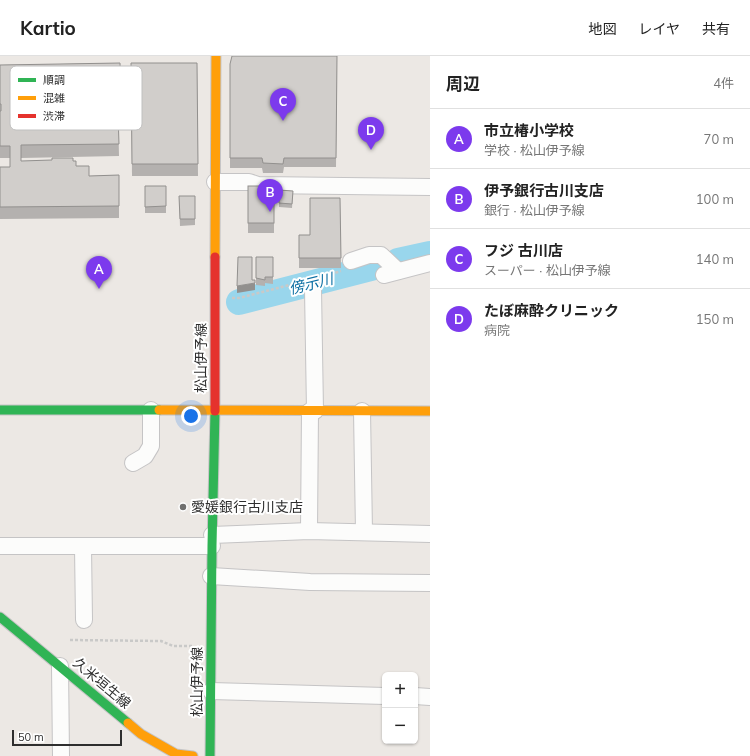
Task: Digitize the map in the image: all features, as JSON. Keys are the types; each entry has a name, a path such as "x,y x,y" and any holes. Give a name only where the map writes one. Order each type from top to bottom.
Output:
{"main road":[{"name":"松山伊予線","path":"210,756 215,410 216,56"},
{"path":"0,410 430,411"},
{"name":"久米垣生線","path":"0,617 141,734 176,754 193,756"}],"street":[{"path":"215,182 248,182 258,185 430,187"},
{"path":"351,262 369,255 381,255 391,273 430,263"},
{"path":"309,531 313,411 313,288"},
{"path":"133,463 145,456 151,446 151,410"},
{"path":"362,411 364,532"},
{"path":"0,546 83,547 212,540 309,531 430,534"},
{"path":"83,547 84,620"},
{"path":"212,576 310,582 430,584"},
{"path":"60,666 61,756"},
{"path":"211,691 382,696"},
{"path":"418,696 430,697"}],"path":[{"path":"70,640 161,641 173,646 211,646"}],"building":[{"path":"232,56 337,56 336,158 284,158 283,164 263,163 262,158 230,158 230,64"},
{"path":"120,63 120,66 10,66 10,130 119,130 119,144 21,145 21,161 52,160 52,158 73,158 73,161 76,161 76,166 89,166 89,176 119,175 119,206 0,207 0,167 10,167 10,146 0,146 0,65"},
{"path":"131,63 197,63 198,164 132,164 132,130 142,130 142,66 131,66"},
{"path":"145,186 166,186 166,206 145,207"},
{"path":"248,186 274,186 274,223 248,223"},
{"path":"279,190 293,191 292,204 279,203"},
{"path":"179,196 195,196 195,219 180,219"},
{"path":"310,198 340,198 341,258 299,258 299,235 310,235"},
{"path":"238,257 252,257 252,280 255,280 255,283 237,286"},
{"path":"256,257 273,257 273,277 265,277 265,280 256,278"}],"waterway":[{"name":"傍示川","path":"398,261 430,254"},
{"name":"傍示川","path":"239,302 383,265"}],"traffic: fast":[{"path":"0,410 159,410"},
{"path":"210,756 215,411"},
{"path":"0,617 128,723"}],"traffic: slow":[{"path":"215,257 216,56"},
{"path":"159,410 430,411"},
{"path":"128,723 141,734 176,754 193,756"}],"traffic: jam":[{"path":"215,257 215,411"}],"place":[{"name":"フジ 古川店","path":"283,121"},
{"name":"たぼ麻酔クリニック","path":"371,150"},
{"name":"伊予銀行古川支店","path":"270,212"},
{"name":"市立椿小学校","path":"99,289"},
{"name":"愛媛銀行古川支店","path":"183,507"}]}
